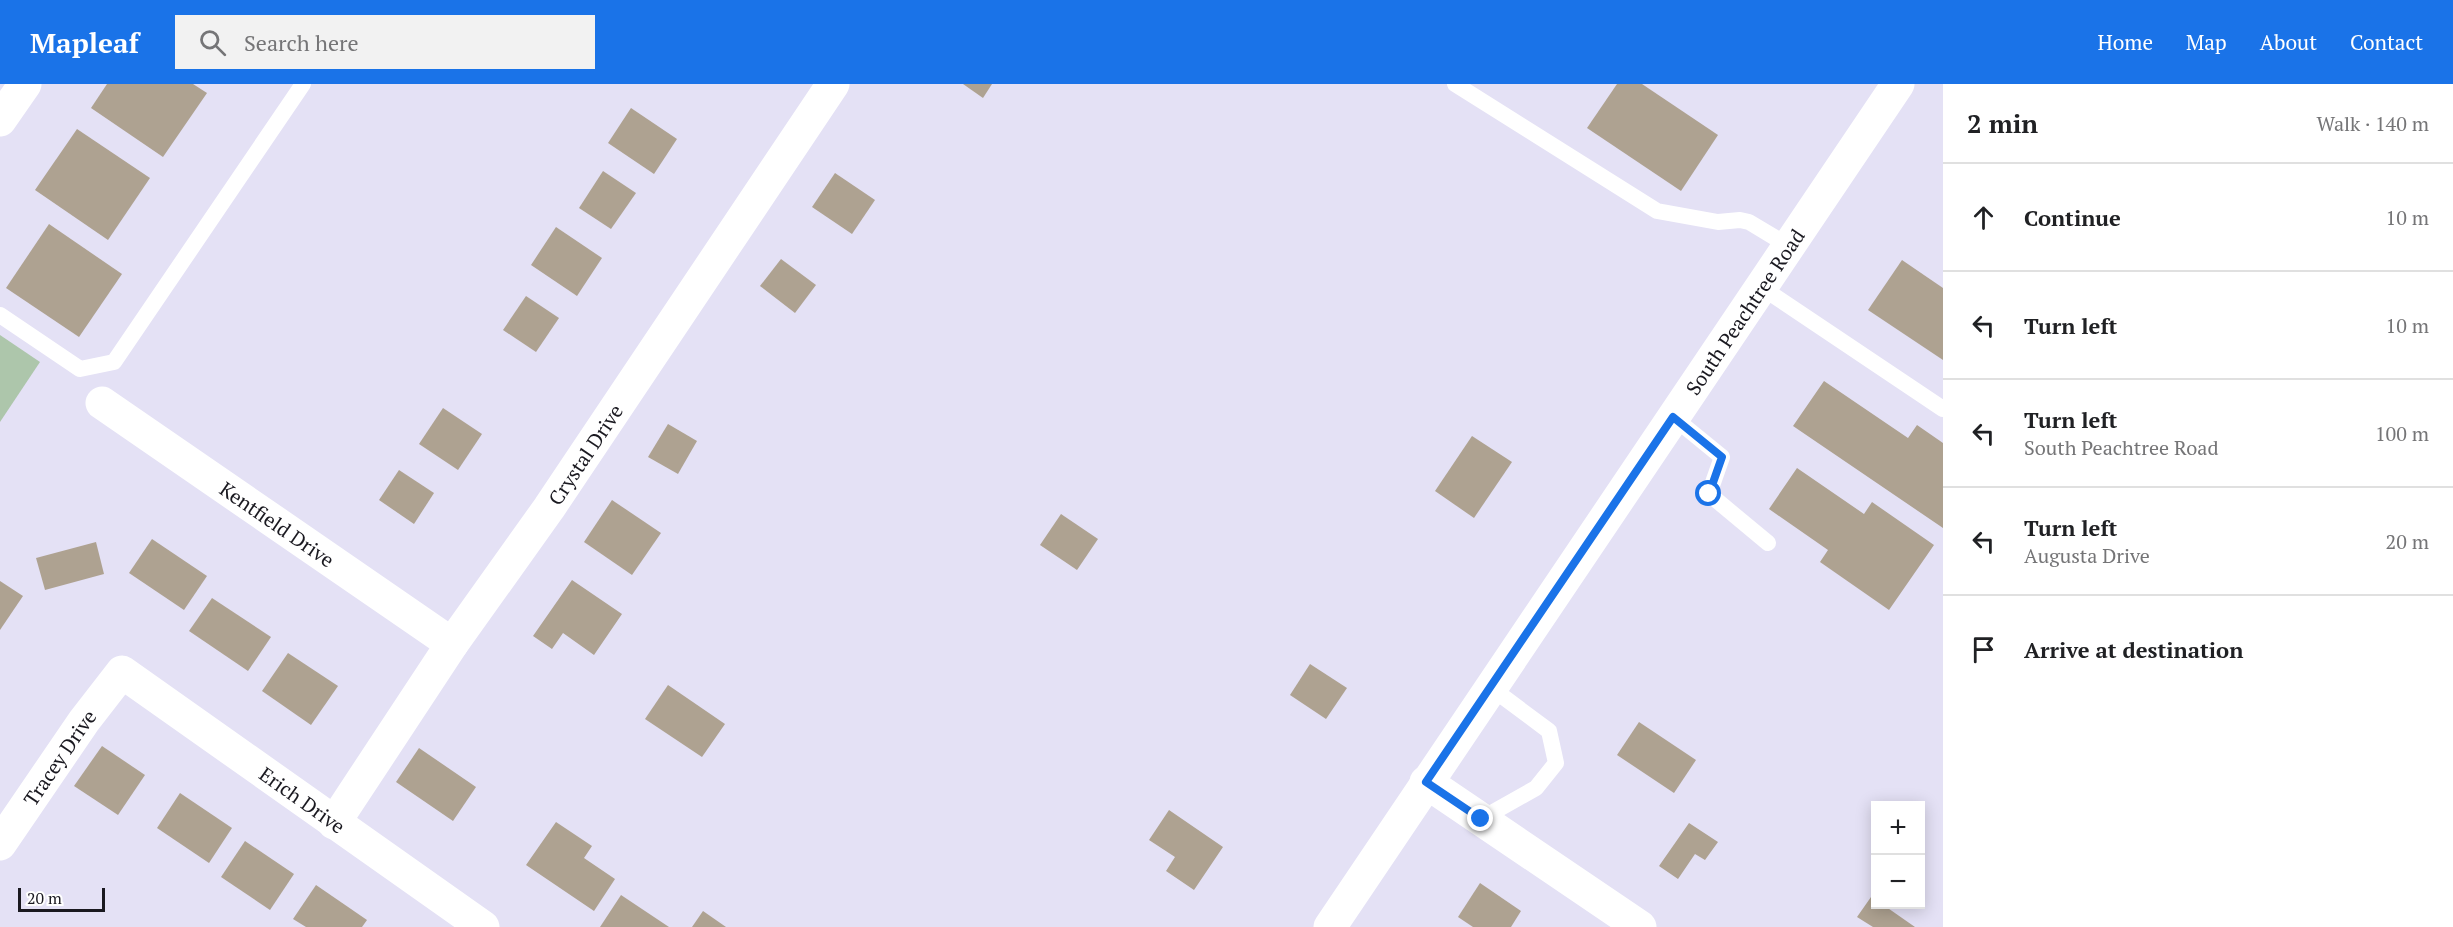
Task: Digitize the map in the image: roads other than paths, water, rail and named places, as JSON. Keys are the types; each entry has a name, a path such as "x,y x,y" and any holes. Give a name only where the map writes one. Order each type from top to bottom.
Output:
{"street":[{"path":"0,120 25,84"},
{"name":"Crystal Drive","path":"334,823 452,645 549,508 833,84"},
{"name":"South Peachtree Road","path":"1330,927 1898,84"},
{"name":"Kentfield Drive","path":"102,403 452,645"},
{"name":"Erich Drive","path":"122,672 483,927"},
{"name":"Tracey Drive","path":"0,844 84,721 122,672"},
{"path":"1426,782 1640,927"}],"lane":[{"path":"0,315 80,369 114,362 303,84"},
{"path":"1455,84 1657,211 1718,222 1740,220 1749,222 1789,246"},
{"path":"1761,287 1943,409"},
{"path":"1673,417 1722,457 1709,494 1768,543"},
{"path":"1481,819 1536,788 1556,763 1549,731 1490,687"}]}
